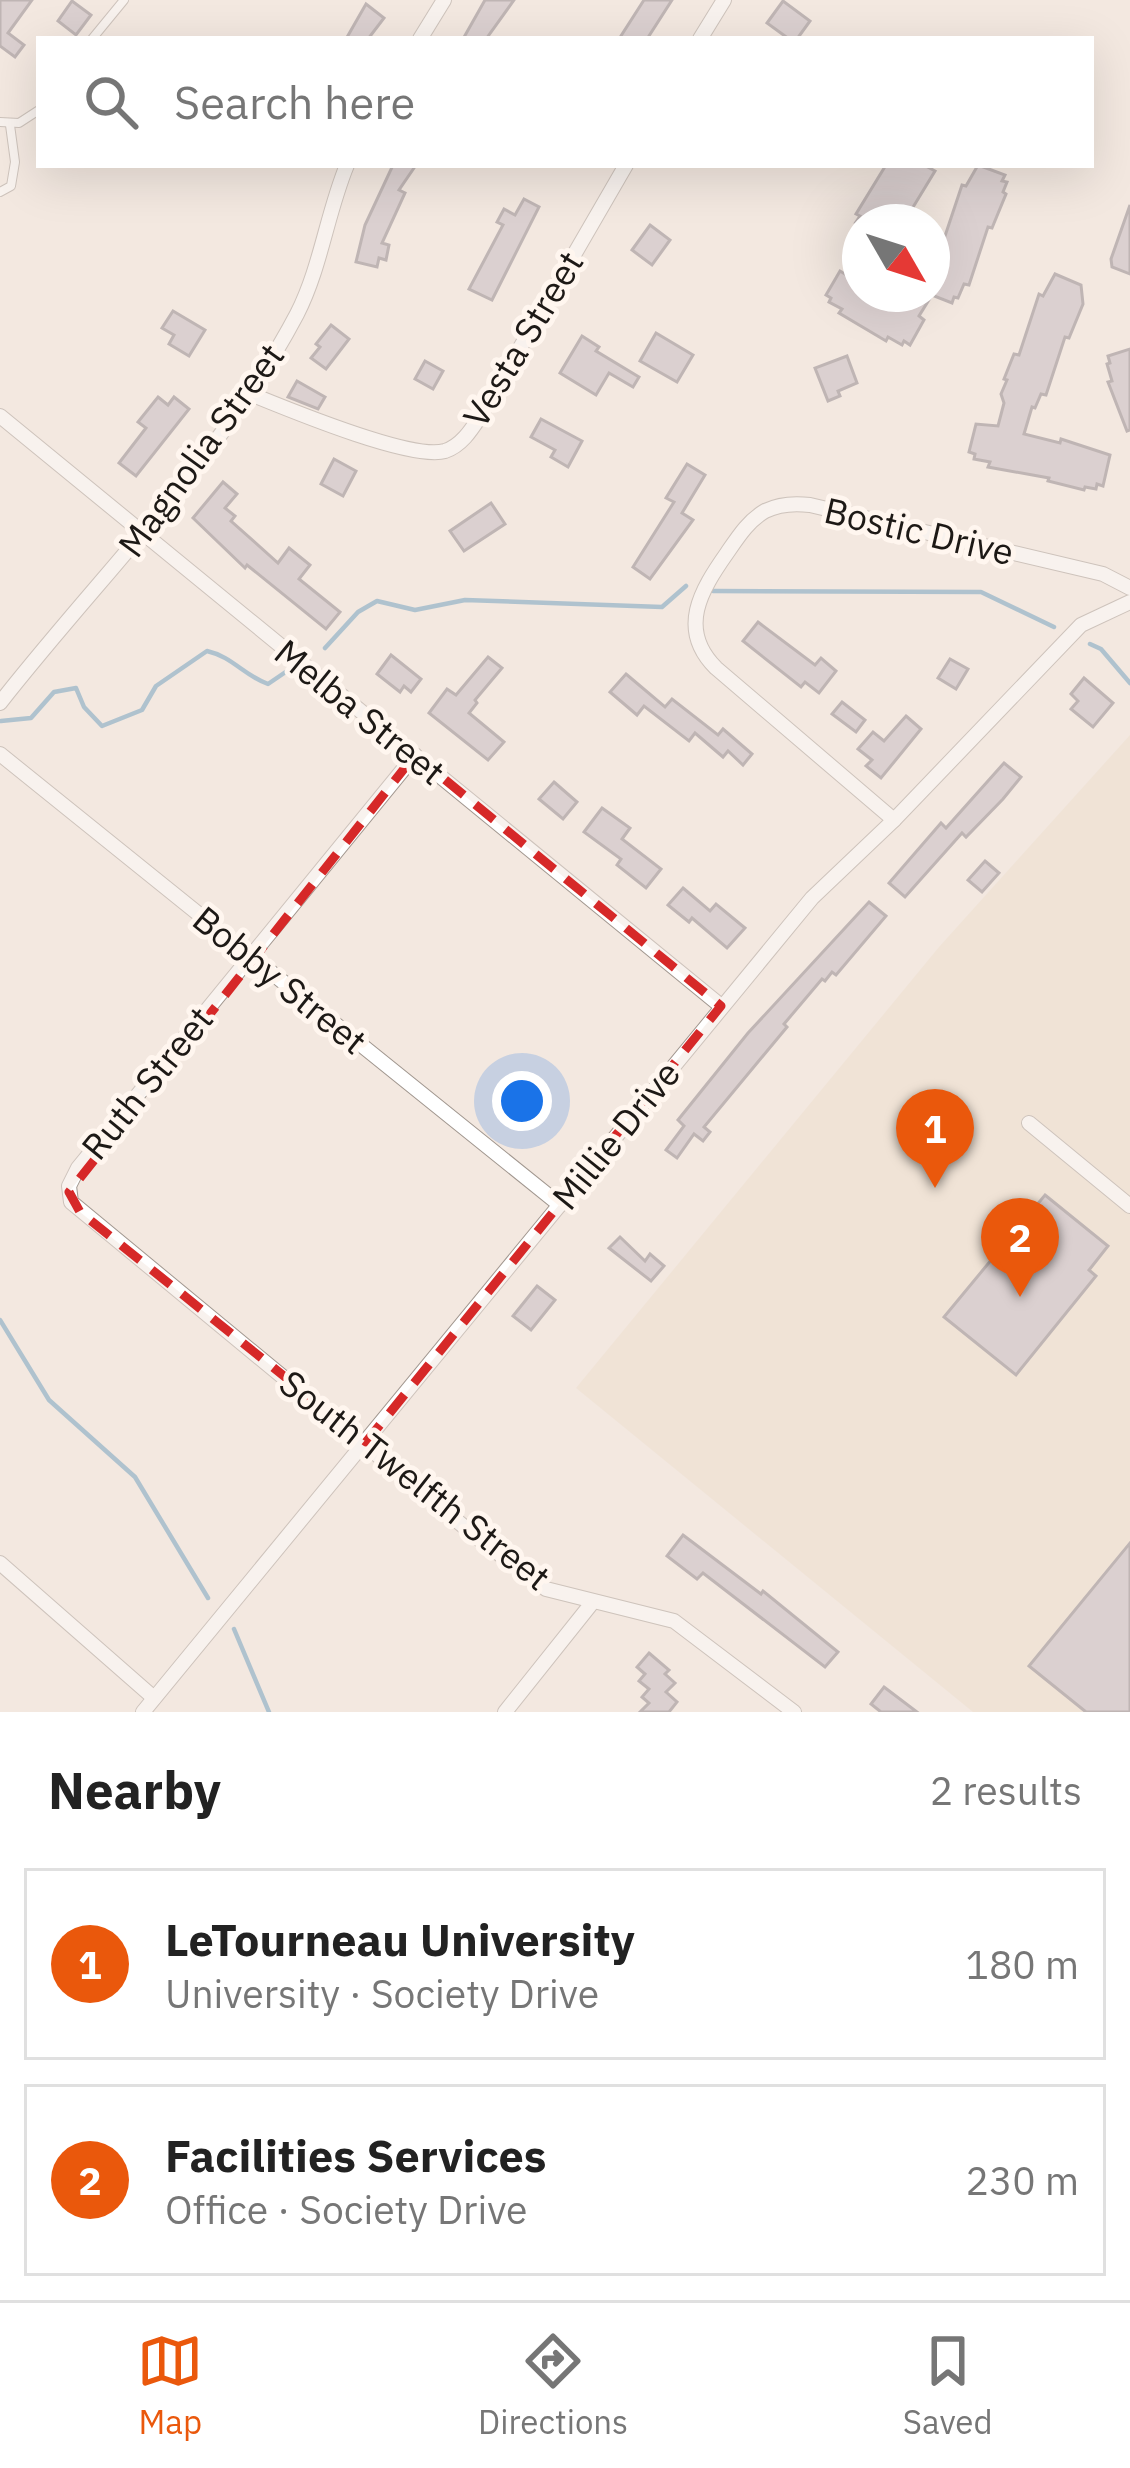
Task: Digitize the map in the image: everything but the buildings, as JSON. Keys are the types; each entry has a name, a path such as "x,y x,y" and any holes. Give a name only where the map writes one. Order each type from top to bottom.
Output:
{"street":[{"path":"422,36 444,0"},
{"path":"702,36 724,0"},
{"name":"Magnolia Street","path":"0,703 142,536 248,393 300,308 346,168"},
{"name":"Vesta Street","path":"248,393 420,452 453,448 483,412 624,168"},
{"name":"Melba Street","path":"0,416 721,1006"},
{"name":"Bostic Drive","path":"894,820 716,668 700,648 694,623 700,592 750,522 777,506 810,505 1103,574 1130,588"},
{"name":"Millie Drive","path":"143,1712 812,898 894,820 1081,625 1130,602"},
{"name":"Bobby Street","path":"0,754 560,1205"},
{"name":"Ruth Street","path":"69,1192 79,1168 415,755"},
{"path":"1029,1123 1130,1206"},
{"name":"South Twelfth Street","path":"69,1192 80,1212 546,1589 674,1621 794,1712"},
{"path":"0,1563 154,1698"},
{"path":"505,1712 592,1603"}],"lane":[{"path":"94,36 124,0"},
{"path":"0,192 11,186 14,174 5,123 28,119 36,112"}],"highlighted area":[{"path":"415,755 721,1006 366,1442 80,1212 69,1192"}],"shaded area":[{"path":"1130,735 1130,1712 973,1712 576,1388 939,947"}],"waterway":[{"path":"325,648 358,612 377,601 415,610 465,600 662,607 686,586"},
{"path":"713,591 981,592 1054,627"},
{"path":"1090,644 1101,649 1130,683"},
{"path":"1,721 31,718 54,692 76,688 84,707 102,726 142,710 156,686 207,651 268,684 290,669"},
{"path":"0,1320 49,1400 135,1477 208,1598"},
{"path":"234,1629 269,1712"}],"place":[{"name":"LeTourneau University","path":"935,1188"},
{"name":"Facilities Services","path":"1020,1297"}]}
